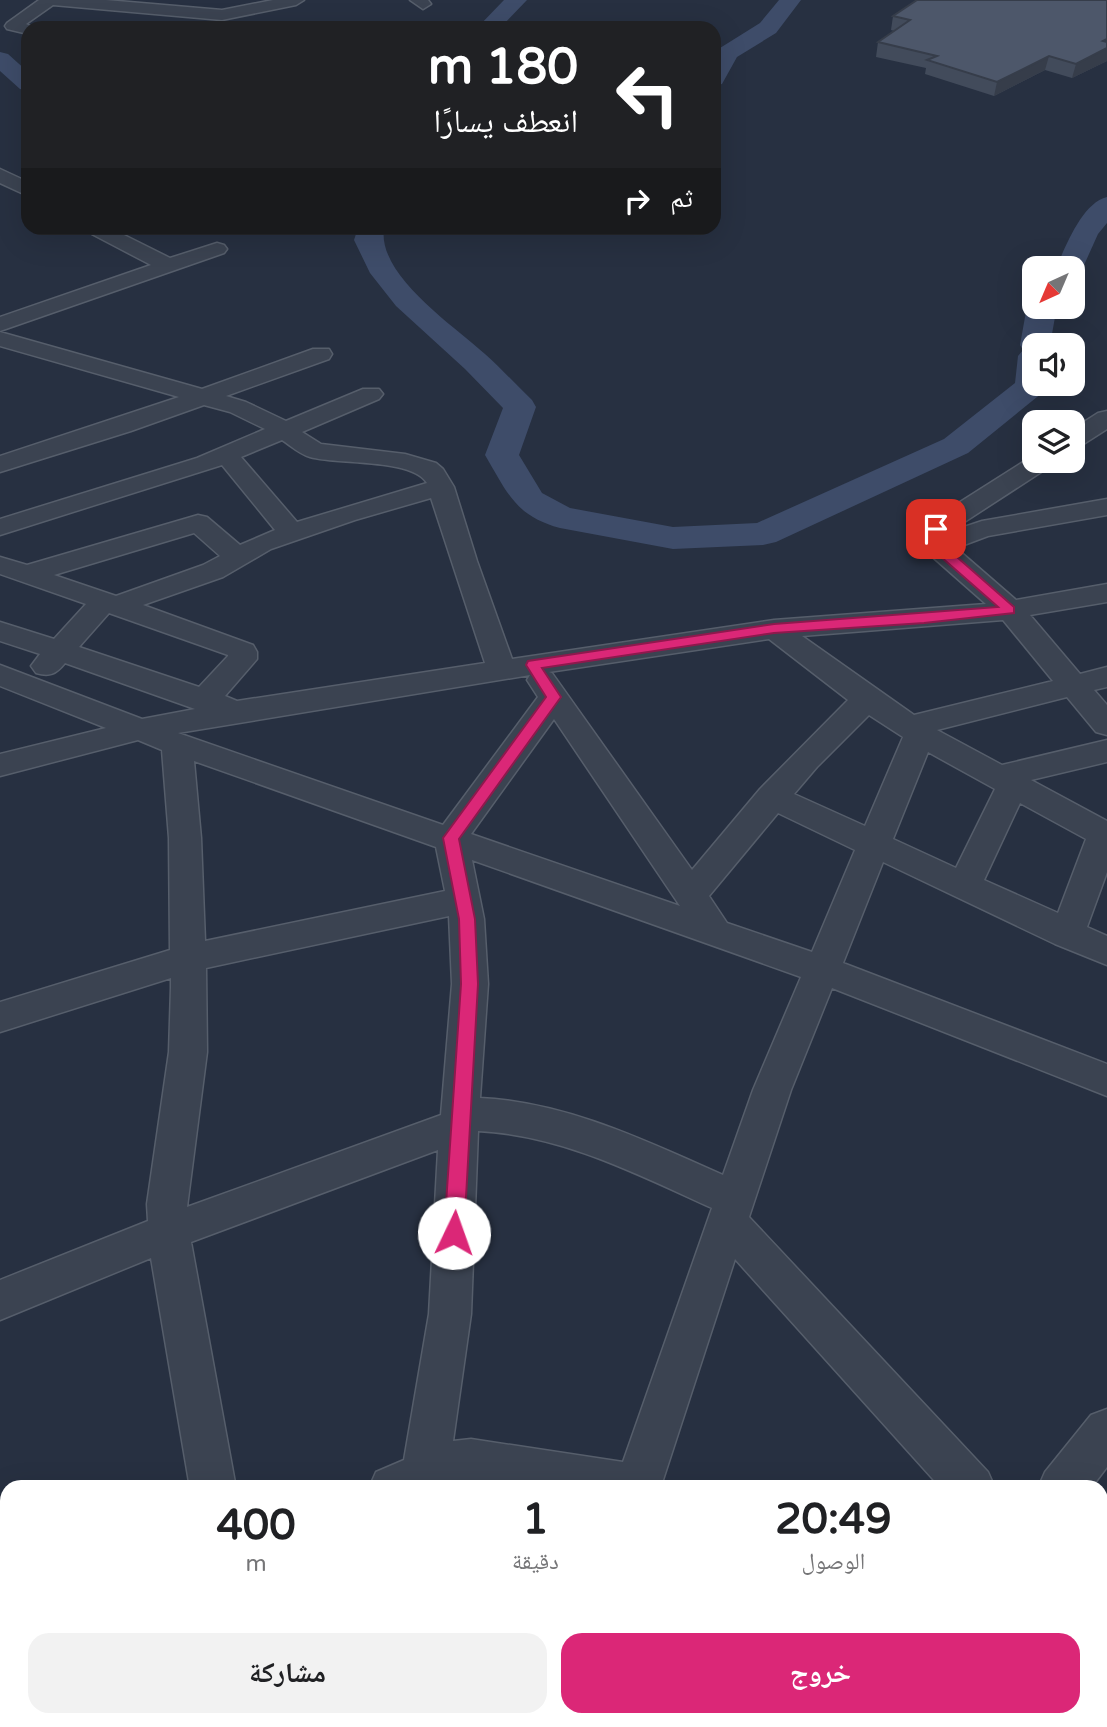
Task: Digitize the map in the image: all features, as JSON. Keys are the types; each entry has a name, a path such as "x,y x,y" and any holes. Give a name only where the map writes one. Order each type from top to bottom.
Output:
{"street":[{"path":"30,21 51,0 126,15 141,5 222,15 241,6 296,0"},
{"path":"30,21 105,12"},
{"path":"0,175 21,186"},
{"path":"109,235 169,266"},
{"path":"0,324 217,249"},
{"path":"0,339 256,415 323,454 405,461 420,465 434,474 441,487 463,561 502,670"},
{"path":"0,464 203,398 321,354"},
{"path":"0,527 152,482 227,456 371,394"},
{"path":"1085,432 1107,418"},
{"path":"227,456 291,532"},
{"path":"1023,473 936,529 931,539 1010,610 1107,726"},
{"path":"14,680 59,651 111,603 213,571 252,547 291,532 441,487"},
{"path":"936,546 982,529 1107,507"},
{"path":"27,574 198,523 238,557"},
{"path":"0,565 243,652 242,659 203,701"},
{"path":"0,765 142,729 238,710 774,629 1010,610 1107,593"},
{"path":"774,629 867,699 915,730 1105,836 1067,934"},
{"path":"0,631 203,701 238,710"},
{"path":"533,665 717,935"},
{"path":"915,730 1107,677"},
{"path":"14,680 177,744 823,970 1107,1080"},
{"path":"415,1480 450,1314 470,984 464,900 451,838 554,697"},
{"path":"691,894 771,797 867,699"},
{"path":"640,1480 772,1090 874,845 915,730"},
{"path":"177,744 185,838 189,958 188,1052 167,1204 172,1260 212,1480"},
{"path":"1006,781 1107,751"},
{"path":"964,886 1006,781"},
{"path":"771,797 1107,951"},
{"path":"0,1017 189,958 464,900"},
{"path":"0,1300 460,1119 518,1118 549,1125 628,1153 731,1210 965,1480"},
{"path":"1067,1480 1107,1431"},
{"path":"420,1480 451,1464 471,1462 591,1480"}],"building":[{"path":"917,0 1107,0 1107,39 1103,41 1107,42 1107,48 1076,64 1049,56 997,82 927,60 937,56 878,42 910,20 893,16"}],"waterway":[{"path":"495,21 516,0"},
{"path":"721,66 728,53 768,28 790,0"},
{"path":"0,59 21,78"},
{"path":"1075,256 1085,233 1107,205"},
{"path":"369,235 368,240 384,273 406,300 476,362 520,407 502,455 529,500 560,517 673,538 763,534 956,446 1022,393"},
{"path":"1037,333 1040,319"}],"route":[{"path":"454,1233 470,984 467,919 451,838 554,697 533,665 774,629 1010,610 936,546 931,539 936,529"}]}
